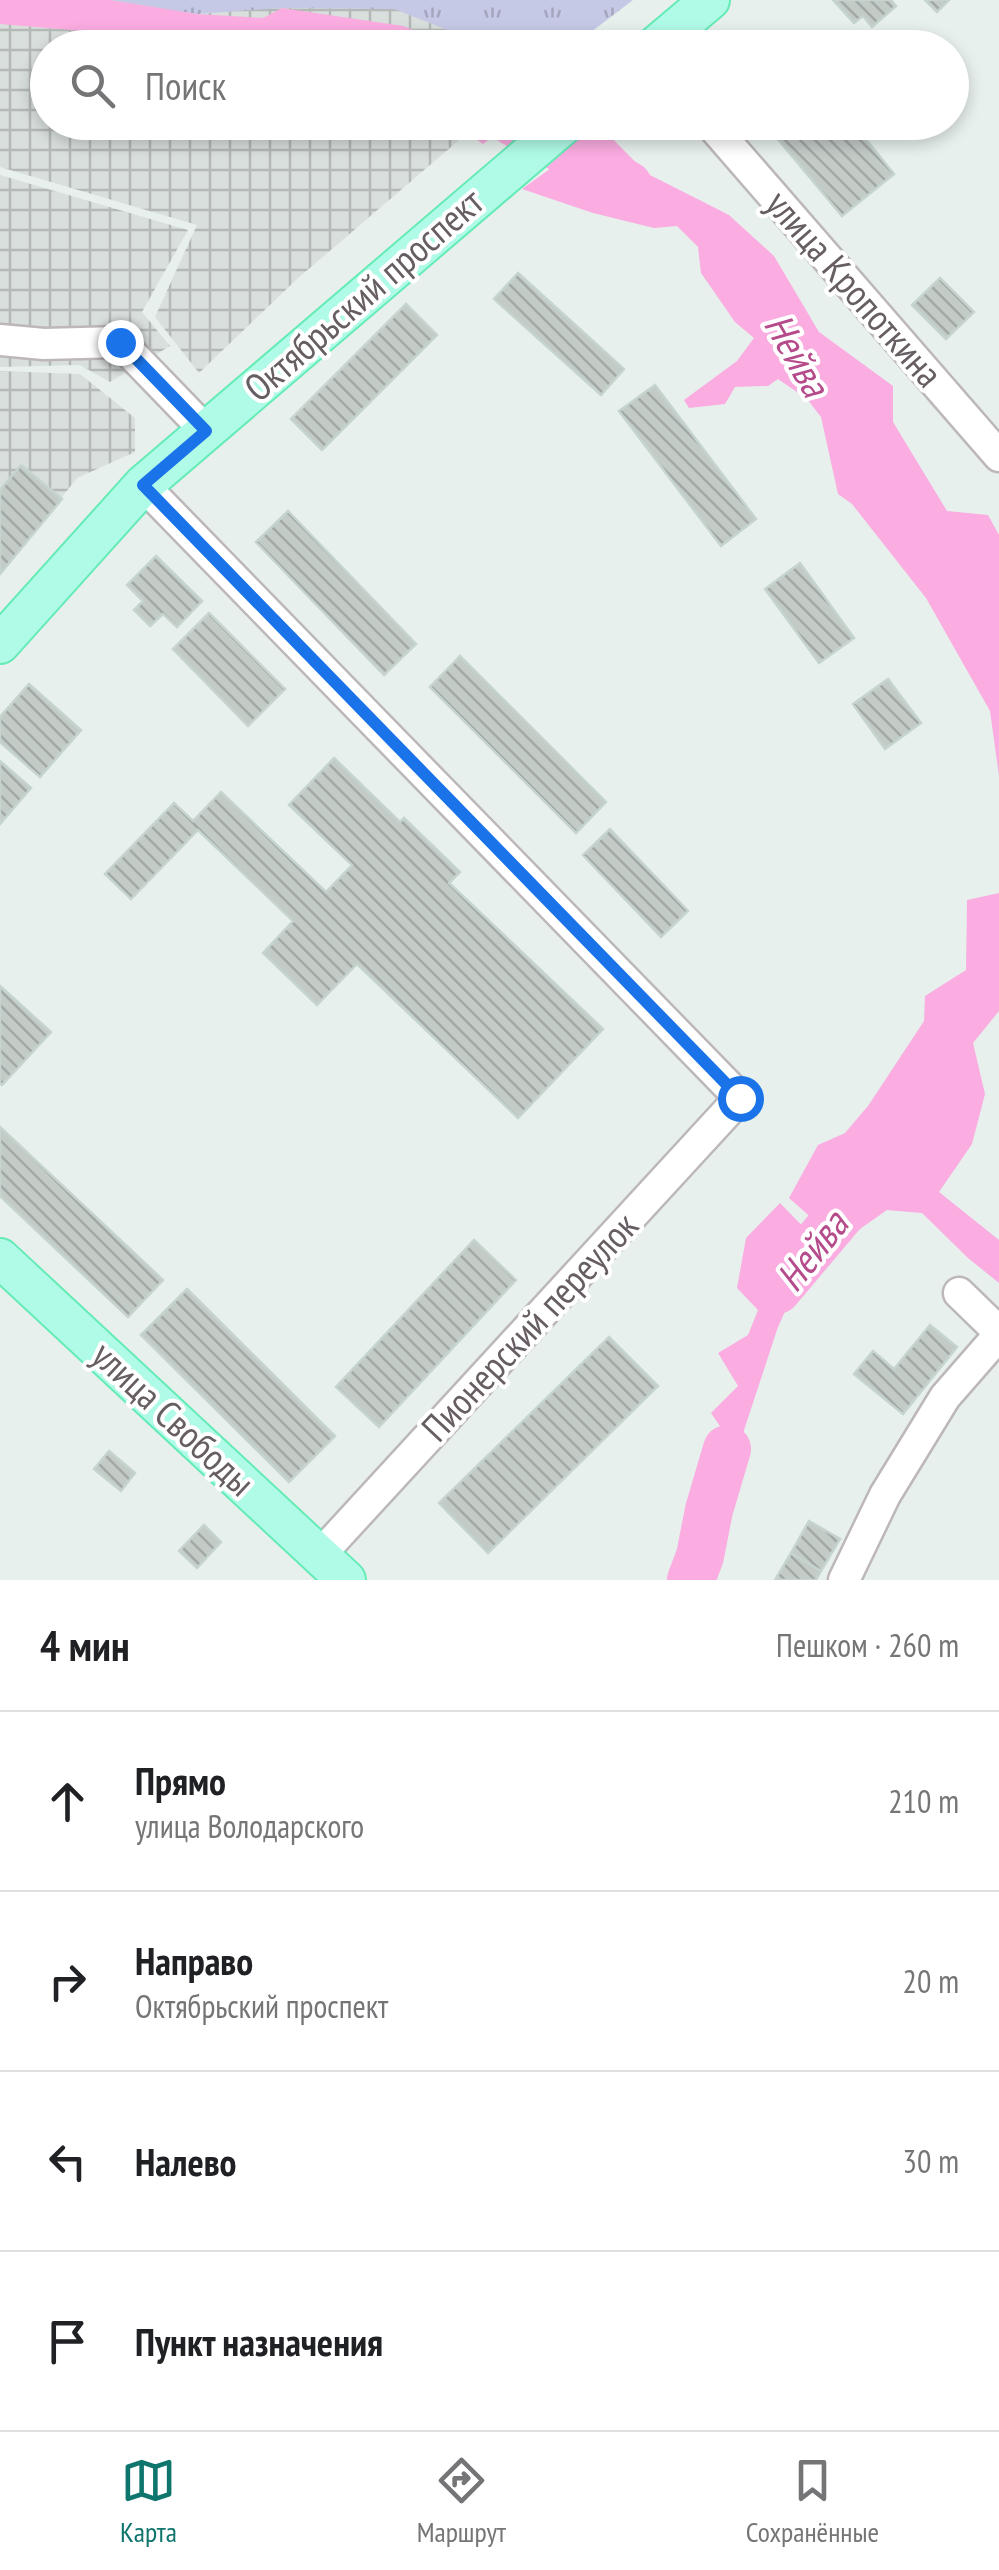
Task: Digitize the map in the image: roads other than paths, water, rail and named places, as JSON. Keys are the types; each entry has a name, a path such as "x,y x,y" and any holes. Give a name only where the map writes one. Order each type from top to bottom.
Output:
{"main road":[{"path":"679,30 710,0"},
{"name":"Октябрьский проспект","path":"0,644 143,485 546,140"},
{"name":"улица Свободы","path":"0,1258 332,1568"}],"street":[{"name":"улица Кропоткина","path":"725,140 999,456"},
{"path":"0,340 44,344 120,342 206,431"},
{"name":"Пионерский переулок","path":"143,485 740,1098 332,1568"},
{"path":"844,1580 885,1495 945,1397 999,1333 959,1293"}],"water":[{"path":"0,0 110,0 197,14 263,18 282,8 413,30 71,30 0,24"},
{"path":"590,140 614,140 646,173 729,215 774,256 819,332 893,386 893,422 947,511 988,515 999,535 999,776 990,711 926,598 852,504 838,494 821,417 807,399 778,379 768,386 735,387 725,404 689,408 684,400 737,361 754,338 735,322 701,273 698,247 677,226 654,228 522,189"},
{"path":"999,893 999,1011 973,1043 985,1094 972,1144 939,1192 999,1240 999,1283 922,1213 887,1210 840,1243 789,1198 818,1145 845,1133 868,1106 924,1021 925,996 966,970 967,900"},
{"path":"780,1203 817,1241 778,1327 716,1515 694,1496 702,1461 722,1452 722,1429 711,1413 738,1386 718,1353 748,1335 758,1310 737,1288 746,1238"},
{"path":"700,1556 712,1570 712,1580 682,1580"}],"waterway":[{"name":"Нейва","path":"546,140 628,185"},
{"name":"Нейва","path":"777,1290 869,1181"},
{"name":"Нейва","path":"691,1580 727,1449"}]}
